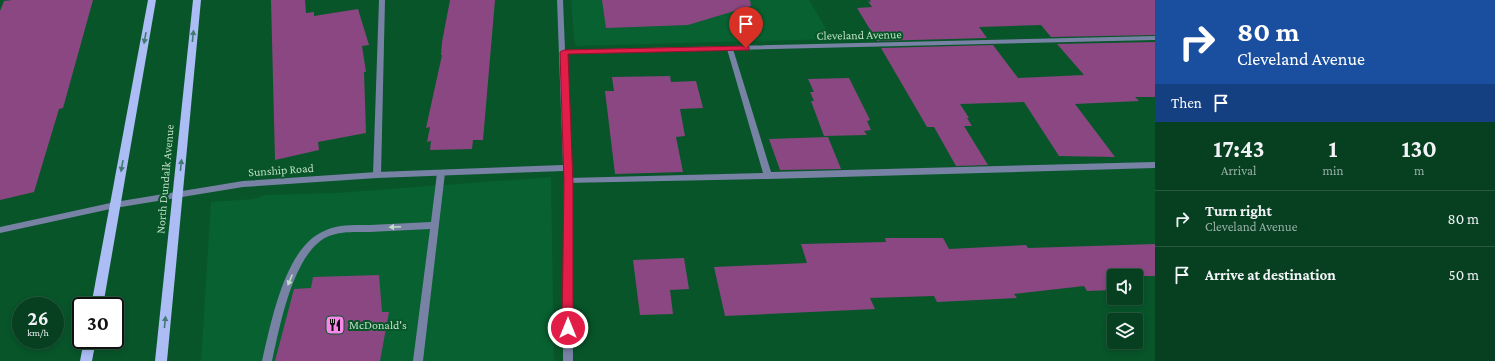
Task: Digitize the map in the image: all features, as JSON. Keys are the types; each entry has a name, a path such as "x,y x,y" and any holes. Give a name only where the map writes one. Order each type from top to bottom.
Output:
{"main road":[{"path":"98,297 152,0"},
{"name":"North Dundalk Avenue","path":"161,361 197,0"},
{"path":"86,361 88,349"}],"street":[{"path":"377,175 382,0"},
{"path":"560,0 564,52 568,168 568,361"},
{"name":"Cleveland Avenue","path":"564,52 1155,38"},
{"path":"730,49 768,176"},
{"path":"568,182 1155,165"},
{"name":"Sunship Road","path":"0,230 115,205 243,184 377,175 568,168"},
{"path":"418,361 441,173"},
{"path":"267,361 283,298 297,264 314,242 324,235 341,230 434,225"}],"shaded area":[{"path":"571,0 809,0 832,39 575,46"},
{"path":"551,177 554,361 201,361 211,202 254,199 265,195 337,193"}],"building":[{"path":"93,0 63,108 59,109 34,192 0,200 0,11 4,1"},
{"path":"271,0 305,0 306,13 314,12 314,16 358,9 369,45 362,46 366,72 364,72 366,133 318,142 319,150 275,160"},
{"path":"450,0 495,0 483,140 473,140 472,149 430,150 431,141 427,142 430,127 426,128 442,55 442,42"},
{"path":"602,0 750,0 751,6 688,25 606,28"},
{"path":"870,0 1155,0 1155,35 1051,37 1041,25 979,27 987,38 877,41 857,8 872,7 868,1 871,2"},
{"path":"1155,42 1155,97 1135,97 1139,101 1075,104 1115,157 1059,156 1024,102 960,104 972,126 964,126 988,165 956,166 934,127 927,127 881,48 993,45 1018,78 1084,75 1057,44"},
{"path":"670,76 671,82 696,81 703,108 680,109 685,136 676,137 683,172 615,174 605,91 614,91 612,77"},
{"path":"849,78 870,120 867,121 871,130 864,131 867,135 824,136 811,101 814,101 810,92 814,92 808,79"},
{"path":"828,137 841,169 780,170 769,139"},
{"path":"885,238 943,238 949,249 1026,245 1028,248 1155,244 1155,276 1143,276 1143,269 1107,269 1107,290 1087,291 1084,286 1014,294 1017,298 937,302 934,296 870,298 875,309 725,316 714,267 807,263 801,244 886,242"},
{"path":"684,258 689,289 670,290 673,314 640,315 633,260"},
{"name":"McDonald's","path":"379,275 382,312 389,312 380,361 275,361 294,289 311,288 313,277"}],"place":[{"name":"McDonald's","path":"335,325"}],"route":[{"path":"568,328 568,182 564,52 746,48"}]}
